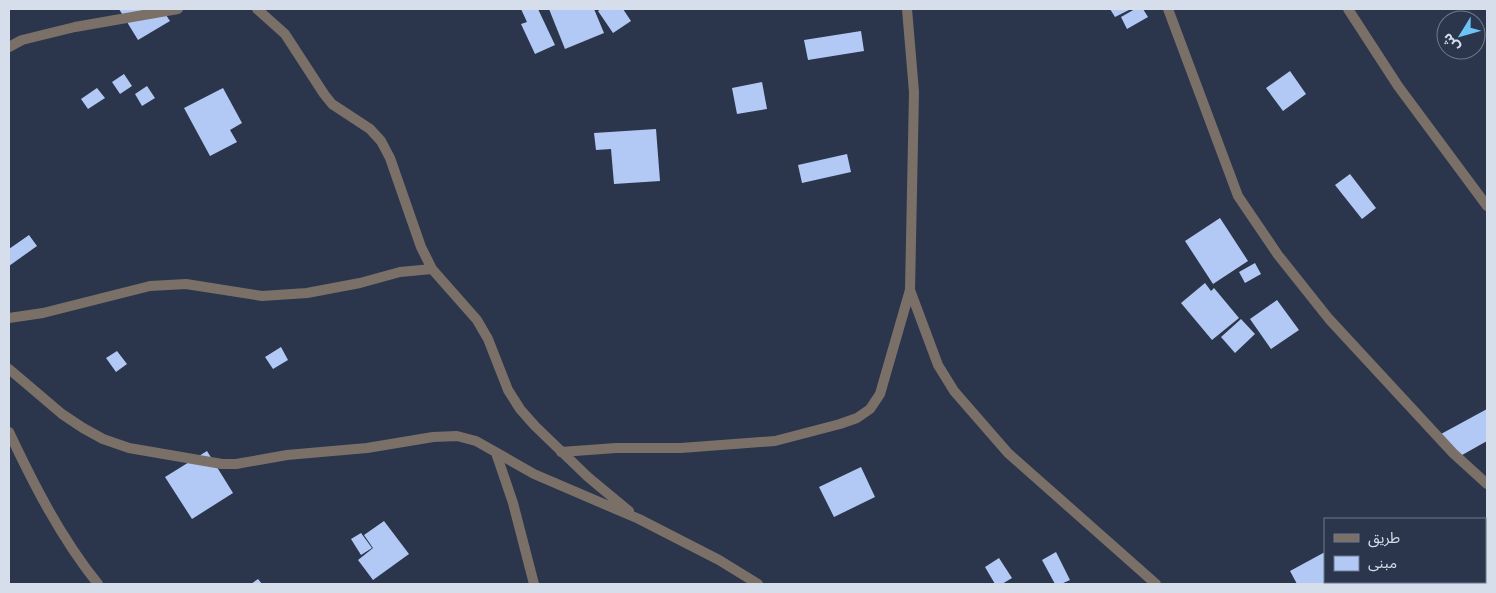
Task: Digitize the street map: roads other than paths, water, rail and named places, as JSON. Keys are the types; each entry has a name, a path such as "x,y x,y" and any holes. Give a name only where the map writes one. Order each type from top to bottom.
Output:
{"street":[{"path":"9,47 22,40 130,12 178,9"},
{"path":"257,9 285,34 332,104 370,129 381,141 390,158 421,247 432,269 477,320 488,339 508,390 520,409 588,477 639,519"},
{"path":"561,452 616,448 681,448 774,440 840,424 856,418 870,409 880,394 910,290 914,92 907,9"},
{"path":"1168,9 1238,196 1278,255 1328,319 1452,453 1487,484"},
{"path":"1348,9 1398,86 1487,206"},
{"path":"9,318 43,313 150,286 186,284 262,296 307,293 360,283 400,272 432,269"},
{"path":"910,290 938,365 954,392 1008,453 1156,584"},
{"path":"9,369 62,414 102,440 128,448 222,464 236,464 287,456 367,448 433,437 457,436 476,441 534,474 639,519 719,560 758,584"},
{"path":"9,432 29,475 69,545 98,584"},
{"path":"496,453 513,503 534,584"}]}
